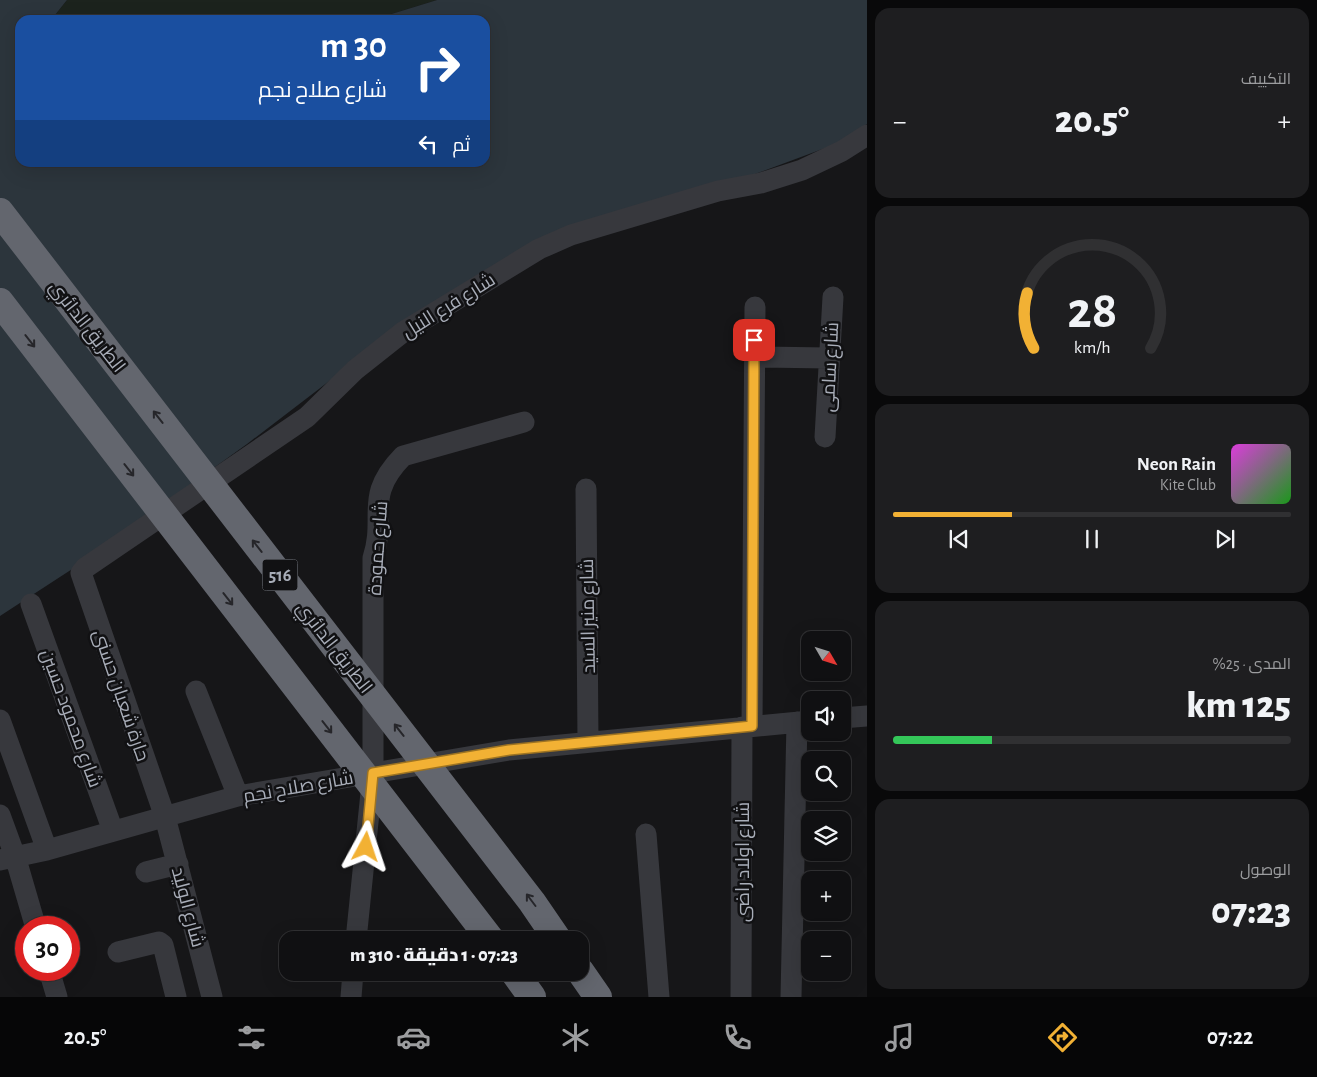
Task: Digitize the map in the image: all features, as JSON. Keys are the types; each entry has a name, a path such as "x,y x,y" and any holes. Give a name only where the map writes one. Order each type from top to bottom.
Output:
{"highway":[{"name":"الطريق الدائري","path":"0,212 526,894 552,931"},
{"path":"0,302 484,931"},
{"path":"520,981 532,997"},
{"path":"587,981 598,997"}],"street":[{"name":"شارع فرع النيل","path":"81,573 85,568 308,417 355,370 403,332 538,250 571,235 718,191 761,183 802,170 842,151 867,135"},
{"name":"شارع سامى","path":"825,437 828,358 833,297"},
{"name":"شارع اولاد راضى","path":"741,997 756,307"},
{"path":"754,357 828,358"},
{"name":"شارع حمودة","path":"357,931 373,773 373,558 376,546 377,502 382,485 390,469 403,456 524,422"},
{"name":"شارع منير السيد","path":"586,489 588,742"},
{"name":"حارة شعبان حسنى","path":"81,573 165,817"},
{"name":"شارع محمود حسين","path":"31,604 113,831"},
{"path":"196,691 238,796"},
{"path":"851,717 867,716"},
{"path":"0,720 47,850"},
{"name":"شارع صلاح نجم","path":"8,858 47,850 238,796 509,750 801,721"},
{"path":"791,997 803,741"},
{"path":"0,815 8,858 31,916"},
{"name":"شارع الوليد","path":"165,817 212,997"},
{"path":"646,834 660,997"},
{"path":"146,872 178,864"},
{"path":"118,952 159,942 163,945 176,997"},
{"path":"52,981 57,997"},
{"path":"351,997 352,981"}],"shaded area":[{"path":"0,0 67,0 55,15 15,15 15,167 490,167 490,15 388,15 437,0 867,0 867,124 836,144 755,174 616,213 375,346 247,444 83,562 0,616"},
{"path":"67,0 437,0 388,15 55,15"}],"route":[{"path":"366,847 373,773 509,750 752,726 754,340"}]}
